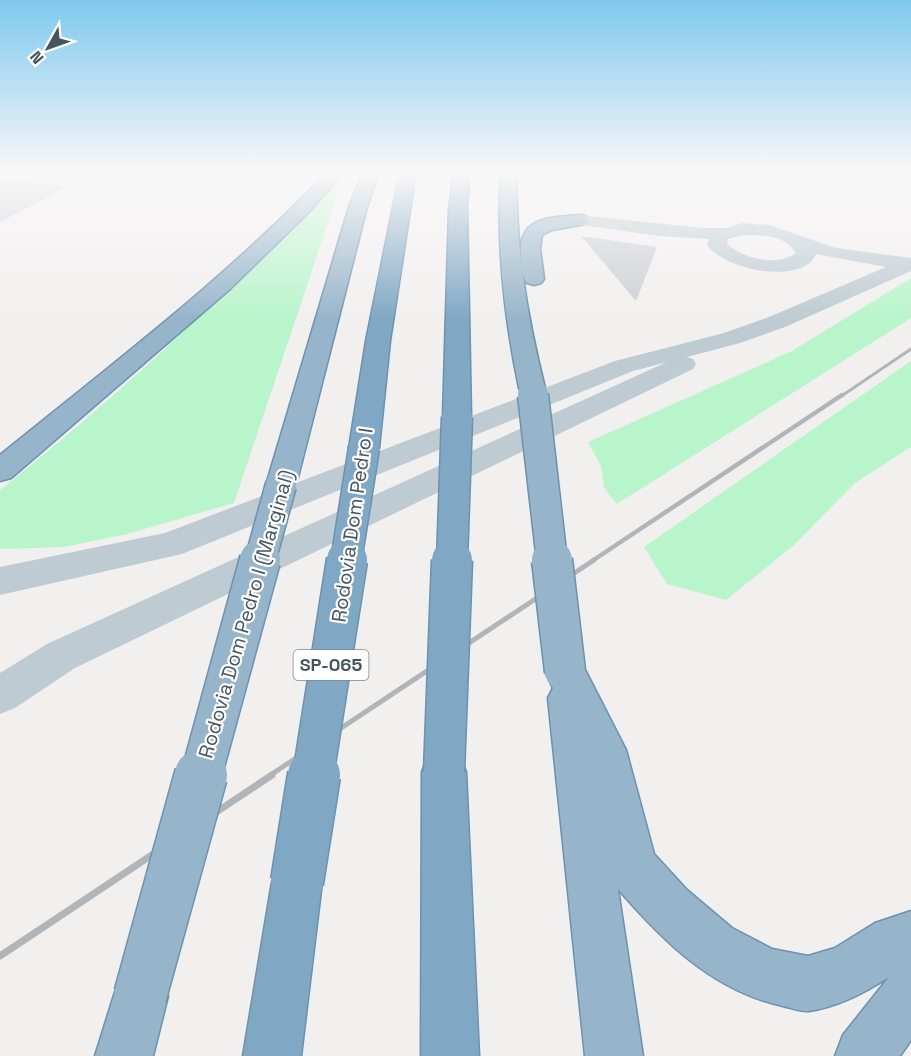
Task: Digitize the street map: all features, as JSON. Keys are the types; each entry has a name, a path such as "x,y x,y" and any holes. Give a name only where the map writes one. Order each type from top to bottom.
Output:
{"highway":[{"path":"0,471 223,285 289,221"},
{"name":"Rodovia Dom Pedro I (Marginal)","path":"124,1056 354,221"},
{"name":"Rodovia Dom Pedro I","path":"272,1056 364,448 378,341 399,221"},
{"path":"450,1056 444,772 457,417 458,221"},
{"path":"506,221 509,267 532,388 614,1056"},
{"path":"522,340 537,326 528,240 532,231 543,225 571,221"},
{"path":"565,671 604,750 633,868 669,908 713,947 765,975 808,984 847,972 894,942 911,938"},
{"path":"864,1056 911,993"}],"street":[{"path":"590,221 660,230 707,242 723,241 753,229 777,233 844,255 910,264"},
{"path":"723,241 735,258 756,263 824,269 877,280"},
{"path":"785,265 804,258 806,253 804,247 796,241"},
{"path":"1,694 61,656 657,378 732,338 877,280 910,264"},
{"path":"0,581 170,545 624,366 732,338"}],"green space":[{"path":"296,221 328,221 234,503 127,534 64,547 0,549 0,490 134,377"},
{"path":"911,278 911,318 617,504 604,488 601,466 588,442 792,351"},
{"path":"911,361 911,447 855,483 794,545 726,600 667,584 644,547"}],"building":[{"path":"581,236 657,247 636,301"}],"railway":[{"path":"840,397 911,349"},
{"path":"592,561 842,395"},
{"path":"269,776 594,560"},
{"path":"0,956 272,775"}]}
